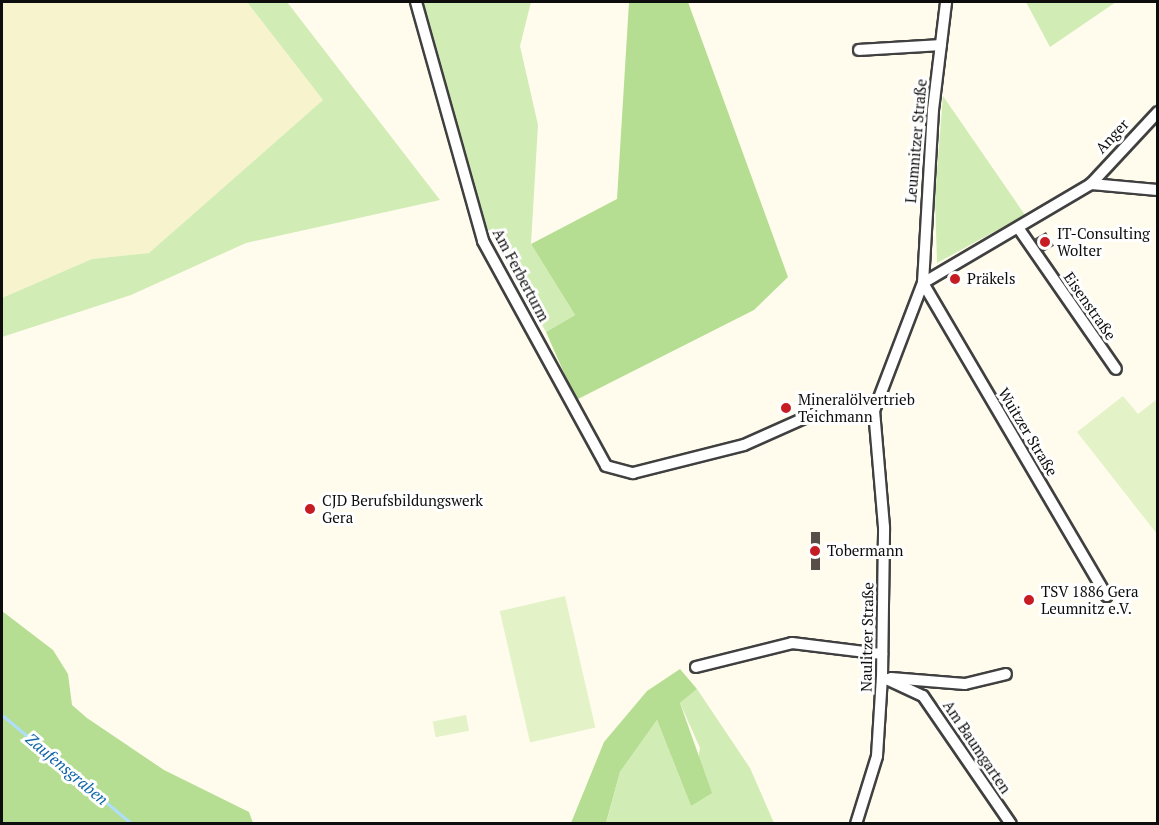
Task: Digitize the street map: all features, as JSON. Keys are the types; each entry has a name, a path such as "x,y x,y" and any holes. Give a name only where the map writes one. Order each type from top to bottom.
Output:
{"street":[{"name":"Am Ferberturm","path":"416,2 483,241 597,453 616,472 633,473 689,462 825,409 874,411"},
{"name":"Leumnitzer Straße","path":"923,283 940,45 946,2"},
{"path":"859,50 940,45"},
{"name":"Anger","path":"1091,183 1158,112"},
{"path":"923,283 1019,229 1091,183 1158,190"},
{"name":"Eisenstraße","path":"1019,229 1116,369"},
{"name":"Naulitzer Straße","path":"856,824 877,756 882,677 884,527 874,411 923,283"},
{"name":"Wuitzer Straße","path":"923,283 1107,596"},
{"path":"696,667 792,643 882,654"},
{"path":"882,677 965,684 1006,674"},
{"name":"Am Baumgarten","path":"882,677 922,696 1011,824"}],"shaded area":[{"path":"2,2 247,2 323,100 149,253 92,259 2,298"}],"green space":[{"path":"247,2 287,2 440,200 246,243 131,295 2,337 2,298 92,259 149,253 323,100"},
{"path":"421,2 531,2 520,46 538,125 531,244 575,315 546,332 484,223"},
{"path":"629,2 688,2 788,277 754,310 576,400 546,332 575,315 531,244 617,199"},
{"path":"1026,2 1116,2 1050,47"},
{"path":"943,96 1025,215 937,263 935,196"},
{"path":"1123,396 1138,414 1157,399 1157,534 1077,432"},
{"path":"565,596 595,728 530,743 500,611"},
{"path":"2,611 53,650 68,674 72,705 87,718 164,770 249,812 253,823 2,823"},
{"path":"680,669 697,689 680,703 712,793 691,806 657,720 620,772 606,823 571,823 604,742 647,691"},
{"path":"697,689 750,768 774,823 606,824 620,772 657,720 691,806 700,748 680,703"},
{"path":"466,715 469,731 436,737 433,721"}],"building":[{"name":"IT-Consulting Wolter","path":"1046,232 1054,246 1043,252 1035,238"},
{"name":"Tobermann","path":"811,532 820,532 820,570 811,570"}],"waterway":[{"name":"Zaufensgraben","path":"2,715 132,824"}],"place":[{"name":"IT-Consulting Wolter","path":"1045,242"},
{"name":"Präkels","path":"955,279"},
{"name":"Mineralölvertrieb Teichmann","path":"786,408"},
{"name":"CJD Berufsbildungswerk Gera","path":"310,509"},
{"name":"Tobermann","path":"815,551"},
{"name":"TSV 1886 Gera Leumnitz e.V.","path":"1029,600"}]}
